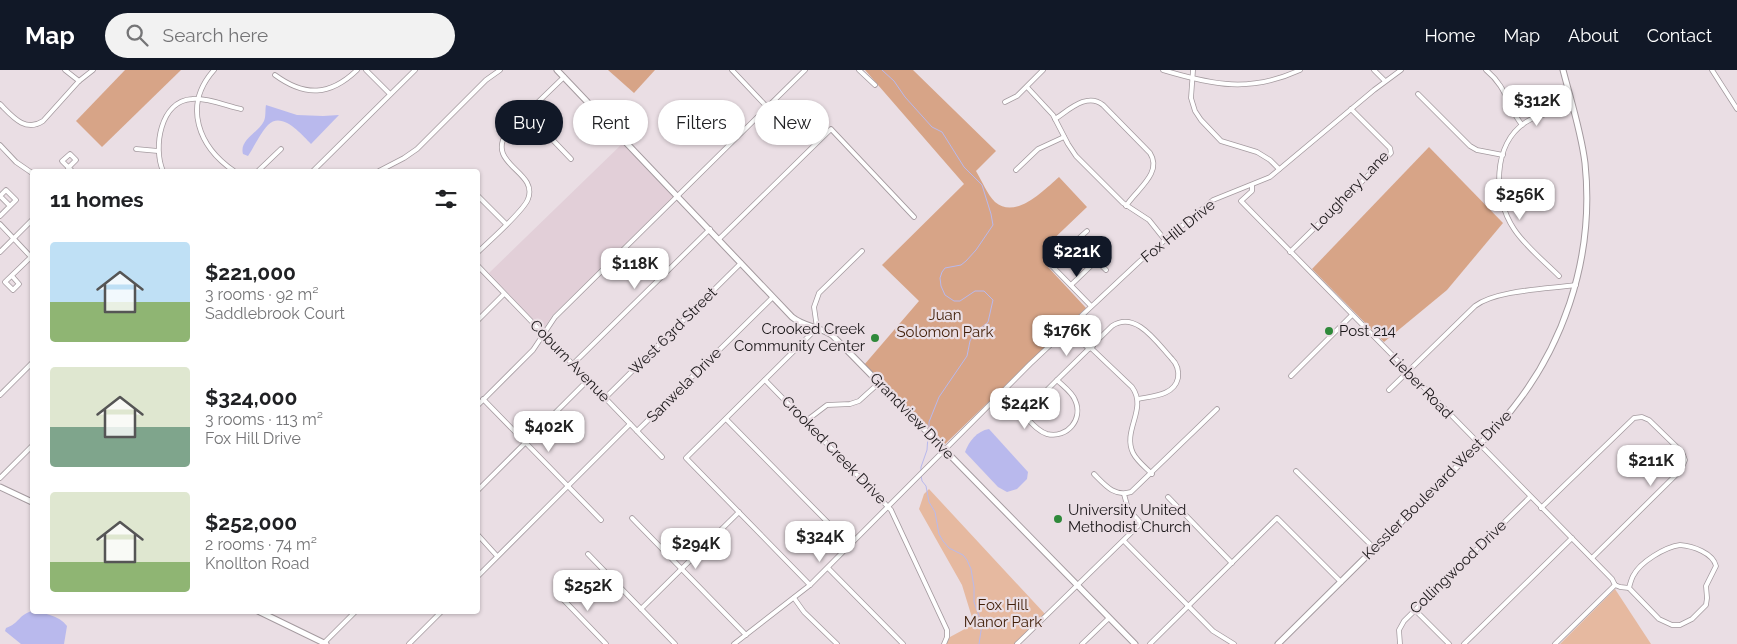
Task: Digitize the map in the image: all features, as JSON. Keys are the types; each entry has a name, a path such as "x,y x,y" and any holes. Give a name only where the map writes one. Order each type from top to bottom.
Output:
{"main road":[{"name":"Grandview Drive","path":"557,70 796,320 833,336 1135,644"},
{"name":"Kessler Boulevard West Drive","path":"1278,644 1480,445 1516,405 1540,369 1560,330 1576,285 1584,246 1587,197 1583,152 1564,70"},
{"path":"0,487 30,501"},
{"path":"271,614 325,644"}],"street":[{"path":"65,70 80,81"},
{"path":"0,104 21,124 28,126 36,125 43,121 80,81 93,70"},
{"path":"214,70 203,86 199,99 198,118 204,140 215,156 231,169"},
{"path":"275,75 294,87 318,91 337,86 357,70"},
{"path":"366,70 390,94"},
{"path":"315,169 415,70"},
{"path":"383,169 417,149 486,80 500,70"},
{"path":"732,70 760,100"},
{"path":"774,100 805,70"},
{"path":"859,70 875,85"},
{"path":"1005,102 1017,96 1044,70"},
{"path":"1162,70 1218,84 1246,84 1269,81 1300,70"},
{"path":"1193,70 1191,98 1195,110 1216,138 1226,144 1258,152 1279,169"},
{"path":"1374,70 1385,81"},
{"name":"Fox Hill Drive","path":"734,644 810,585 1069,326 1165,240 1213,200 1270,177 1385,81 1401,70"},
{"path":"1486,70 1501,85 1512,110 1522,124"},
{"path":"1712,70 1737,109"},
{"path":"540,100 564,77"},
{"path":"1026,87 1048,109 1078,159 1126,206 1148,219 1165,240"},
{"path":"1418,94 1469,146 1480,151 1503,155"},
{"path":"162,169 158,151 161,128 172,110 185,100 199,99 240,109"},
{"path":"1055,119 1084,101 1098,101 1150,153 1154,162 1153,172 1126,206"},
{"path":"1559,276 1517,234 1507,218 1500,187 1500,170 1508,141 1522,124 1532,118 1573,108"},
{"name":"Loughery Lane","path":"1290,252 1391,153 1391,149 1351,109"},
{"path":"480,403 528,355 555,317 755,119"},
{"path":"719,239 830,129 914,217"},
{"path":"1016,170 1035,152 1064,137"},
{"path":"0,145 16,162 30,172"},
{"path":"480,250 526,204 530,191 525,179 505,158 502,145"},
{"path":"558,145 572,159"},
{"path":"136,149 158,151"},
{"path":"260,169 281,149"},
{"path":"70,154 76,160 70,169 62,161 70,154"},
{"name":"Lieber Road","path":"1252,185 1252,191 1240,201 1592,558 1615,585"},
{"path":"480,198 506,224"},
{"path":"0,216 10,206"},
{"path":"0,252 30,222"},
{"path":"0,224 30,254"},
{"path":"573,364 710,229"},
{"path":"1087,231 1068,249 1053,250 1050,253 1052,266 1091,306"},
{"path":"810,585 686,458 817,328 814,307 819,293 862,251"},
{"path":"1087,251 1106,270"},
{"path":"12,276 30,258"},
{"path":"1071,285 1096,261"},
{"name":"West 63rd Street","path":"605,398 741,263"},
{"name":"Coburn Avenue","path":"480,268 662,457"},
{"path":"1389,390 1475,306 1484,300 1501,295 1576,285"},
{"path":"480,318 504,294"},
{"name":"Sanwela Drive","path":"637,431 773,297"},
{"path":"1291,376 1352,315"},
{"path":"1057,380 1074,398 1078,413 1075,422 1069,430 1051,435 1039,430 1023,414 1057,380 1091,348 1113,325 1130,321 1140,326 1172,359 1177,366 1178,373 1177,381 1164,394 1138,399"},
{"path":"1069,326 1132,387 1138,399 1138,410 1130,433 1130,444 1135,456 1152,474"},
{"path":"0,395 30,365"},
{"path":"480,488 588,380"},
{"name":"Crooked Creek Drive","path":"765,380 893,513 948,632 944,644"},
{"path":"806,421 827,406 850,404 861,399 880,382"},
{"path":"484,399 601,520"},
{"path":"1094,474 1110,490 1116,493 1124,494 1136,489 1217,409"},
{"path":"1542,508 1631,419 1641,417 1649,420 1682,453 1685,463 1681,470 1592,558"},
{"path":"726,419 850,546"},
{"path":"480,574 630,424"},
{"path":"0,478 30,448"},
{"path":"1296,471 1374,548"},
{"path":"1017,644 1141,524 1128,509 1124,494"},
{"path":"1168,497 1232,563"},
{"name":"Collingwood Drive","path":"1400,644 1399,633 1401,626 1415,610 1530,497"},
{"path":"641,609 739,512"},
{"path":"632,518 746,635"},
{"path":"1150,644 1277,518 1341,582"},
{"path":"480,537 497,556"},
{"path":"1464,644 1572,538"},
{"path":"1124,541 1213,631 1234,644"},
{"path":"1555,644 1615,585 1629,588 1659,619 1672,625 1680,625 1692,619 1706,605 1708,598 1706,586 1714,572 1715,563 1693,547 1674,546 1658,553 1645,563 1634,574 1629,588"},
{"path":"588,554 676,644"},
{"path":"828,568 903,644"},
{"path":"556,592 606,644"},
{"path":"794,598 804,612 837,644"},
{"path":"1415,610 1449,644"},
{"path":"325,644 353,614"},
{"path":"409,644 439,614"},
{"path":"1082,644 1109,618"}],"shaded area":[{"path":"621,145 625,145 674,196 552,316 544,328 541,328 489,273"}],"green space":[{"path":"125,70 181,70 102,147 76,121"},
{"path":"608,70 655,70 634,93"},
{"name":"Juan Solomon Park","path":"865,70 913,70 996,151 976,171 992,199 1003,207 1012,208 1029,201 1059,177 1087,207 1043,249 1048,267 1086,308 944,445 864,365 919,301 882,265 964,184"},
{"path":"1429,147 1503,223 1447,290 1384,342 1312,269"},
{"name":"Fox Hill Manor Park","path":"929,489 1045,614 1015,644 946,644 950,637 974,624 962,585 919,509 924,494"},
{"path":"1615,589 1651,644 1560,644"}],"water":[{"path":"266,105 297,115 339,115 311,144 297,130 285,122 273,121 265,128 248,156 243,154 246,141 264,121"},
{"path":"989,429 1028,472 1027,479 1017,489 1007,492 998,487 965,452 974,437"},
{"path":"30,612 30,614 46,614 60,619 67,626 64,644 21,644 5,631 6,628"}],"waterway":[{"path":"882,70 894,81 905,97 932,127 942,132 964,167 982,185 993,225 966,261 961,265 945,268 940,278 945,295 954,301 960,301 975,291 984,291 993,300 988,322 973,335 967,356 939,397 929,422 929,430"},
{"path":"921,471 927,450 928,436"},
{"path":"921,475 922,481 926,486 929,502 935,512 939,534 949,548 963,555 971,569 974,602 982,624 979,644"}],"place":[{"name":"Post 214","path":"1329,331"},
{"name":"Crooked Creek Community Center","path":"875,338"},
{"name":"University United Methodist Church","path":"1058,519"}]}
